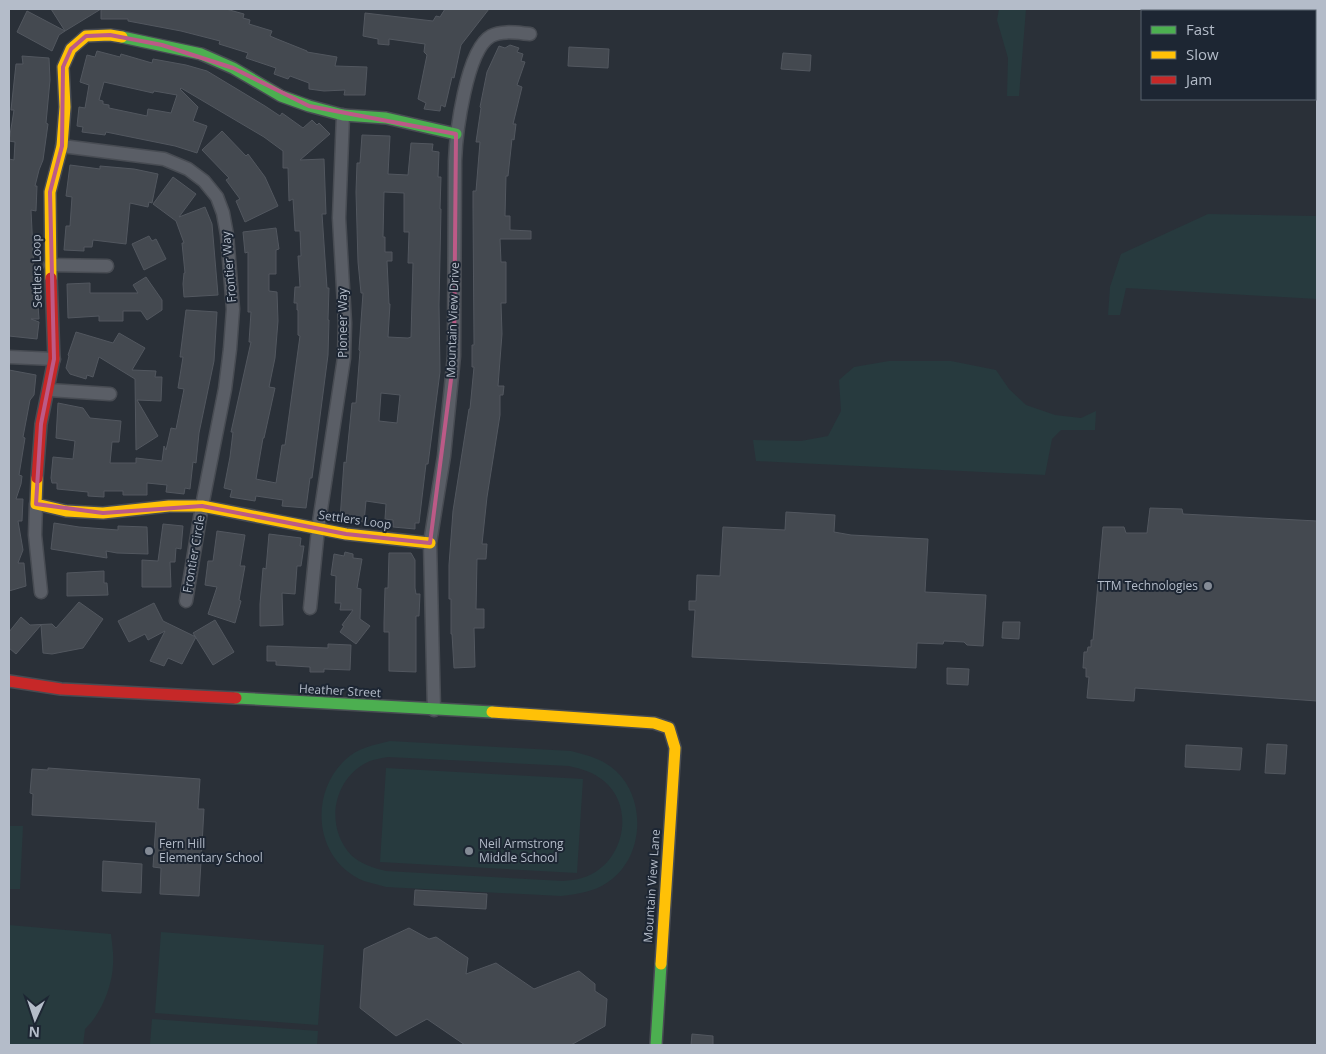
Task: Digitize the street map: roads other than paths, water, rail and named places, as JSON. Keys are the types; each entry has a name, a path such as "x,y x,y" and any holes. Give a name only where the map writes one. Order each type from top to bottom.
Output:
{"street":[{"name":"Mountain View Drive","path":"434,710 430,543 444,456 454,356 456,134 474,58 482,46 491,36 508,33 530,34"},
{"name":"Settlers Loop","path":"430,543 346,534 202,506 169,506 102,513 66,511 36,504 37,460 41,424 54,359 50,265 50,192 62,146 65,107 63,68 71,49 86,36 110,35 200,54 232,68 281,96 309,106 343,115 386,118 456,134"},
{"name":"Pioneer Way","path":"310,608 318,529 344,358 345,323 339,218 343,115"},
{"name":"Frontier Way","path":"62,146 164,158 188,169 204,182 216,197 223,213 227,235 233,309 225,389 202,506"},
{"path":"50,265 107,266"},
{"path":"9,357 54,359"},
{"path":"49,390 110,394"},
{"path":"36,504 35,535 41,592"},
{"name":"Frontier Circle","path":"186,602 202,506"},
{"name":"Heather Street","path":"9,681 61,689 434,710 506,712 654,723 669,728"},
{"name":"Mountain View Lane","path":"656,1045 675,748 669,728"}],"place":[{"name":"TTM Technologies","path":"1208,586"},
{"name":"Fern Hill Elementary School","path":"149,851"},
{"name":"Neil Armstrong Middle School","path":"469,851"}]}
